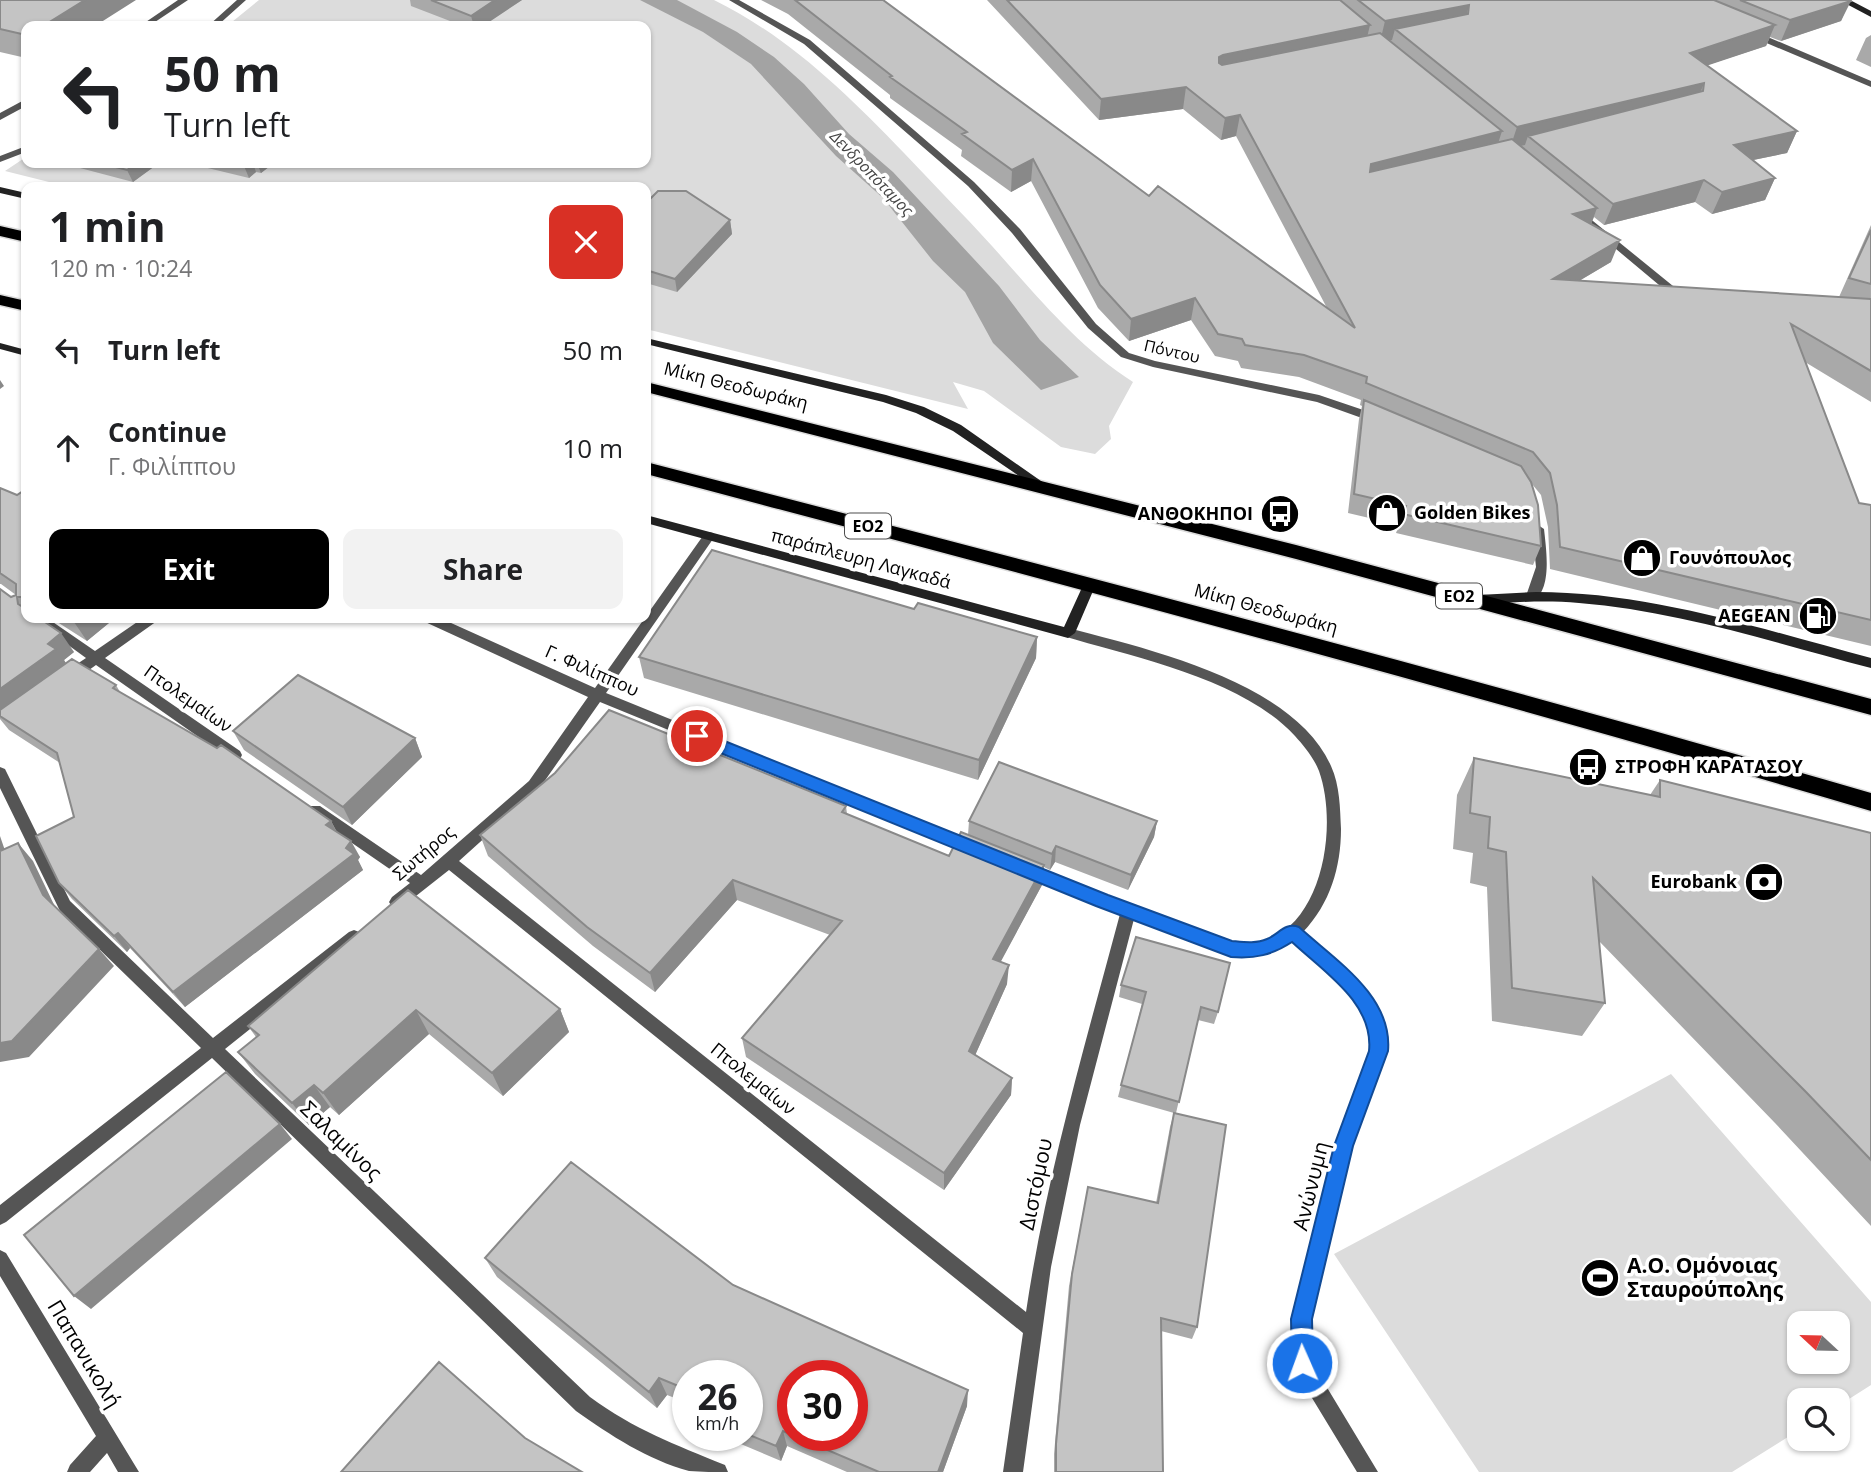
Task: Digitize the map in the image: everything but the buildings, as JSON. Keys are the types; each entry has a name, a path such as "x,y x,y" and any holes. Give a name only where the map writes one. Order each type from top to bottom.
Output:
{"highway":[{"path":"0,231 21,236"},
{"path":"0,300 21,305"},
{"name":"Μίκη Θεοδωράκη","path":"651,388 1475,600 1871,707"},
{"name":"Μίκη Θεοδωράκη","path":"651,469 1090,584 1632,732 1871,802"}],"street":[{"path":"152,21 184,0"},
{"path":"218,21 242,0"},
{"name":"Πόντου","path":"733,0 807,42 971,184 1016,231 1092,326 1125,355 1153,364 1319,399 1393,426"},
{"path":"1843,0 1871,14"},
{"path":"1748,32 1871,84"},
{"path":"0,117 21,105"},
{"path":"0,159 21,151"},
{"path":"0,190 21,195"},
{"path":"1564,200 1669,288 1691,296"},
{"path":"651,342 886,399 920,411 957,428 1046,489"},
{"path":"0,346 21,352"},
{"path":"1532,596 1542,567 1537,518"},
{"name":"παράπλευρη Λαγκαδά","path":"651,520 1068,633"},
{"name":"Σωτήρος","path":"651,620 709,536"},
{"path":"1013,864 1128,911 1239,950 1255,950 1281,942 1305,919 1322,891 1332,849 1331,794 1325,770 1313,747 1278,714 1226,685 1160,659 1068,633 1090,584"},
{"path":"1475,600 1532,596 1597,600 1679,614 1871,663"},
{"name":"Πτολεμαίων","path":"45,623 252,767"},
{"path":"62,681 145,623"},
{"name":"Γ. Φιλίππου","path":"439,623 599,696 987,854"},
{"name":"Σωτήρος","path":"390,908 534,785 649,623"},
{"name":"Σαλαμίνος","path":"0,773 65,906 583,1404 613,1427 655,1450 718,1472"},
{"path":"297,798 421,883"},
{"name":"Πτολεμαίων","path":"449,860 1032,1328"},
{"name":"Διστόμου","path":"1013,1472 1032,1328 1072,1125 1128,911"},
{"path":"0,1216 369,925"},
{"name":"Ανώνυμη","path":"1293,932 1357,992 1371,1010 1380,1036 1379,1051 1343,1146 1301,1319 1302,1363 1368,1472"},
{"name":"Παπανικολή","path":"0,1259 129,1472"},
{"path":"77,1472 107,1437"}],"shaded area":[{"path":"259,0 714,0 767,31 838,88 959,211 1075,336 1133,382 1109,426 1111,439 1095,454 1061,447 984,391 953,382 968,409 651,330 651,182 49,182 5,171 21,160 21,168 651,168 651,21 233,21"},
{"name":"Α.Ο. Ομόνοιας Σταυρούπολης","path":"1671,1074 1871,1302 1871,1385 1850,1398 1850,1388 1787,1388 1787,1438 1732,1472 1479,1472 1334,1254"}],"water":[{"name":"Δενδροπόταμος","path":"640,0 677,0 737,32 774,57 804,84 849,134 893,172 999,286 1040,340 1079,377 1041,390 993,343 965,292 933,261 883,198 836,156 751,64 703,32"}],"place":[{"name":"Golden Bikes","path":"1387,513"},
{"name":"ΑΝΘΟΚΗΠΟΙ","path":"1280,514"},
{"name":"Γουνόπουλος","path":"1642,558"},
{"name":"AEGEAN","path":"1818,616"},
{"name":"ΣΤΡΟΦΗ ΚΑΡΑΤΑΣΟΥ","path":"1588,767"},
{"name":"Eurobank","path":"1764,882"},
{"name":"Α.Ο. Ομόνοιας Σταυρούπολης","path":"1600,1278"}],"route":[{"path":"697,736 1102,901 1231,949 1248,951 1270,947 1293,932 1332,966 1371,1010 1380,1036 1379,1051 1343,1146 1301,1319 1302,1363"}]}
